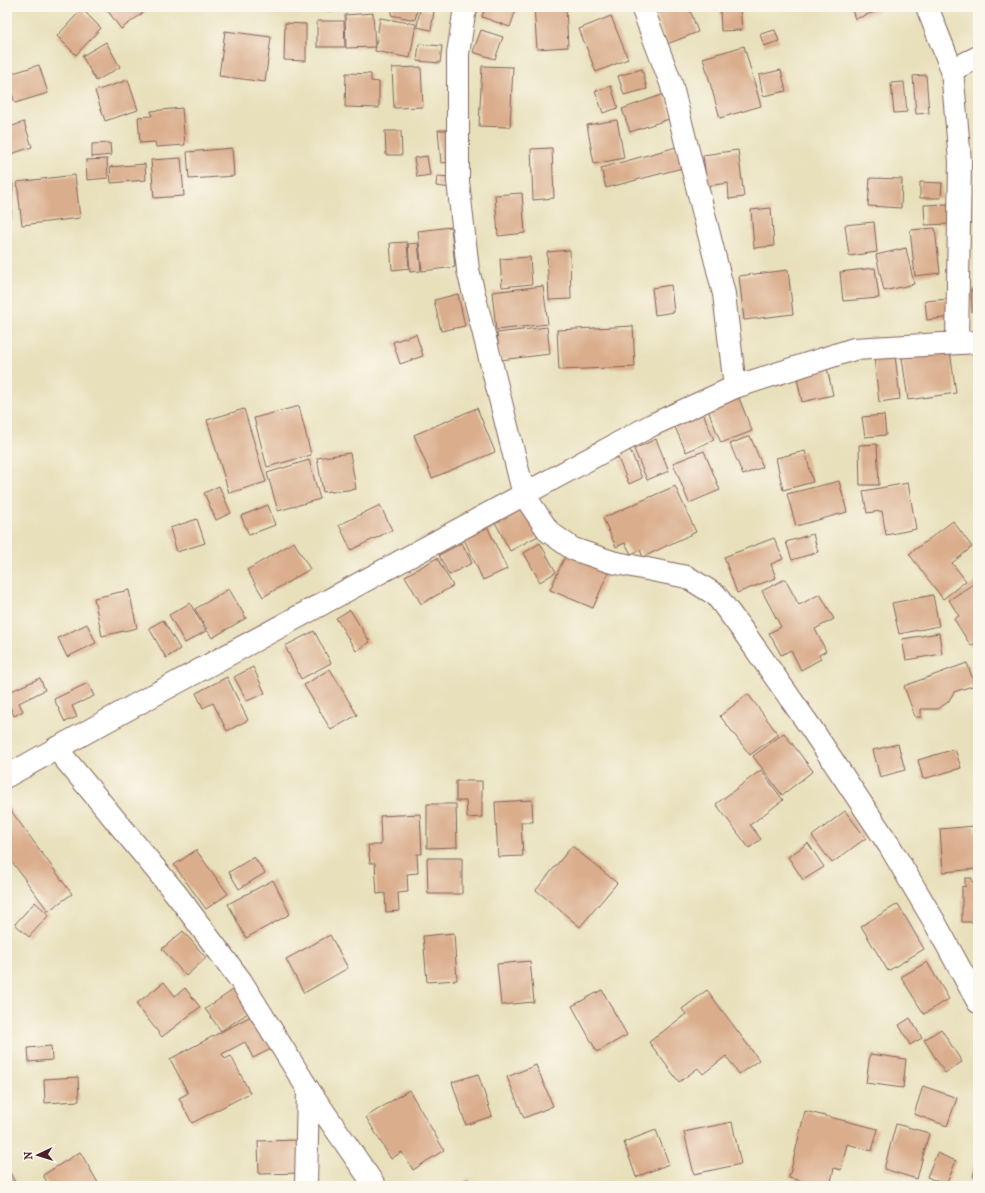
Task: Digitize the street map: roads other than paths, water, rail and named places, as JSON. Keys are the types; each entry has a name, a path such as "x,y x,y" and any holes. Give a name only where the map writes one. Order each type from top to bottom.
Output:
{"street":[{"path":"467,7 464,14 458,54 459,196 468,270 524,494 549,532 573,549 612,562 687,577 716,595 811,728 889,845 934,921 978,1002"},
{"path":"642,7 671,82 724,294 735,387"},
{"path":"7,776 652,425 735,387 854,349 968,343 960,161 952,70 927,7"},
{"path":"952,70 978,57"},
{"path":"56,748 177,895 241,981 308,1089 375,1186"},
{"path":"306,1186 308,1089"}]}
